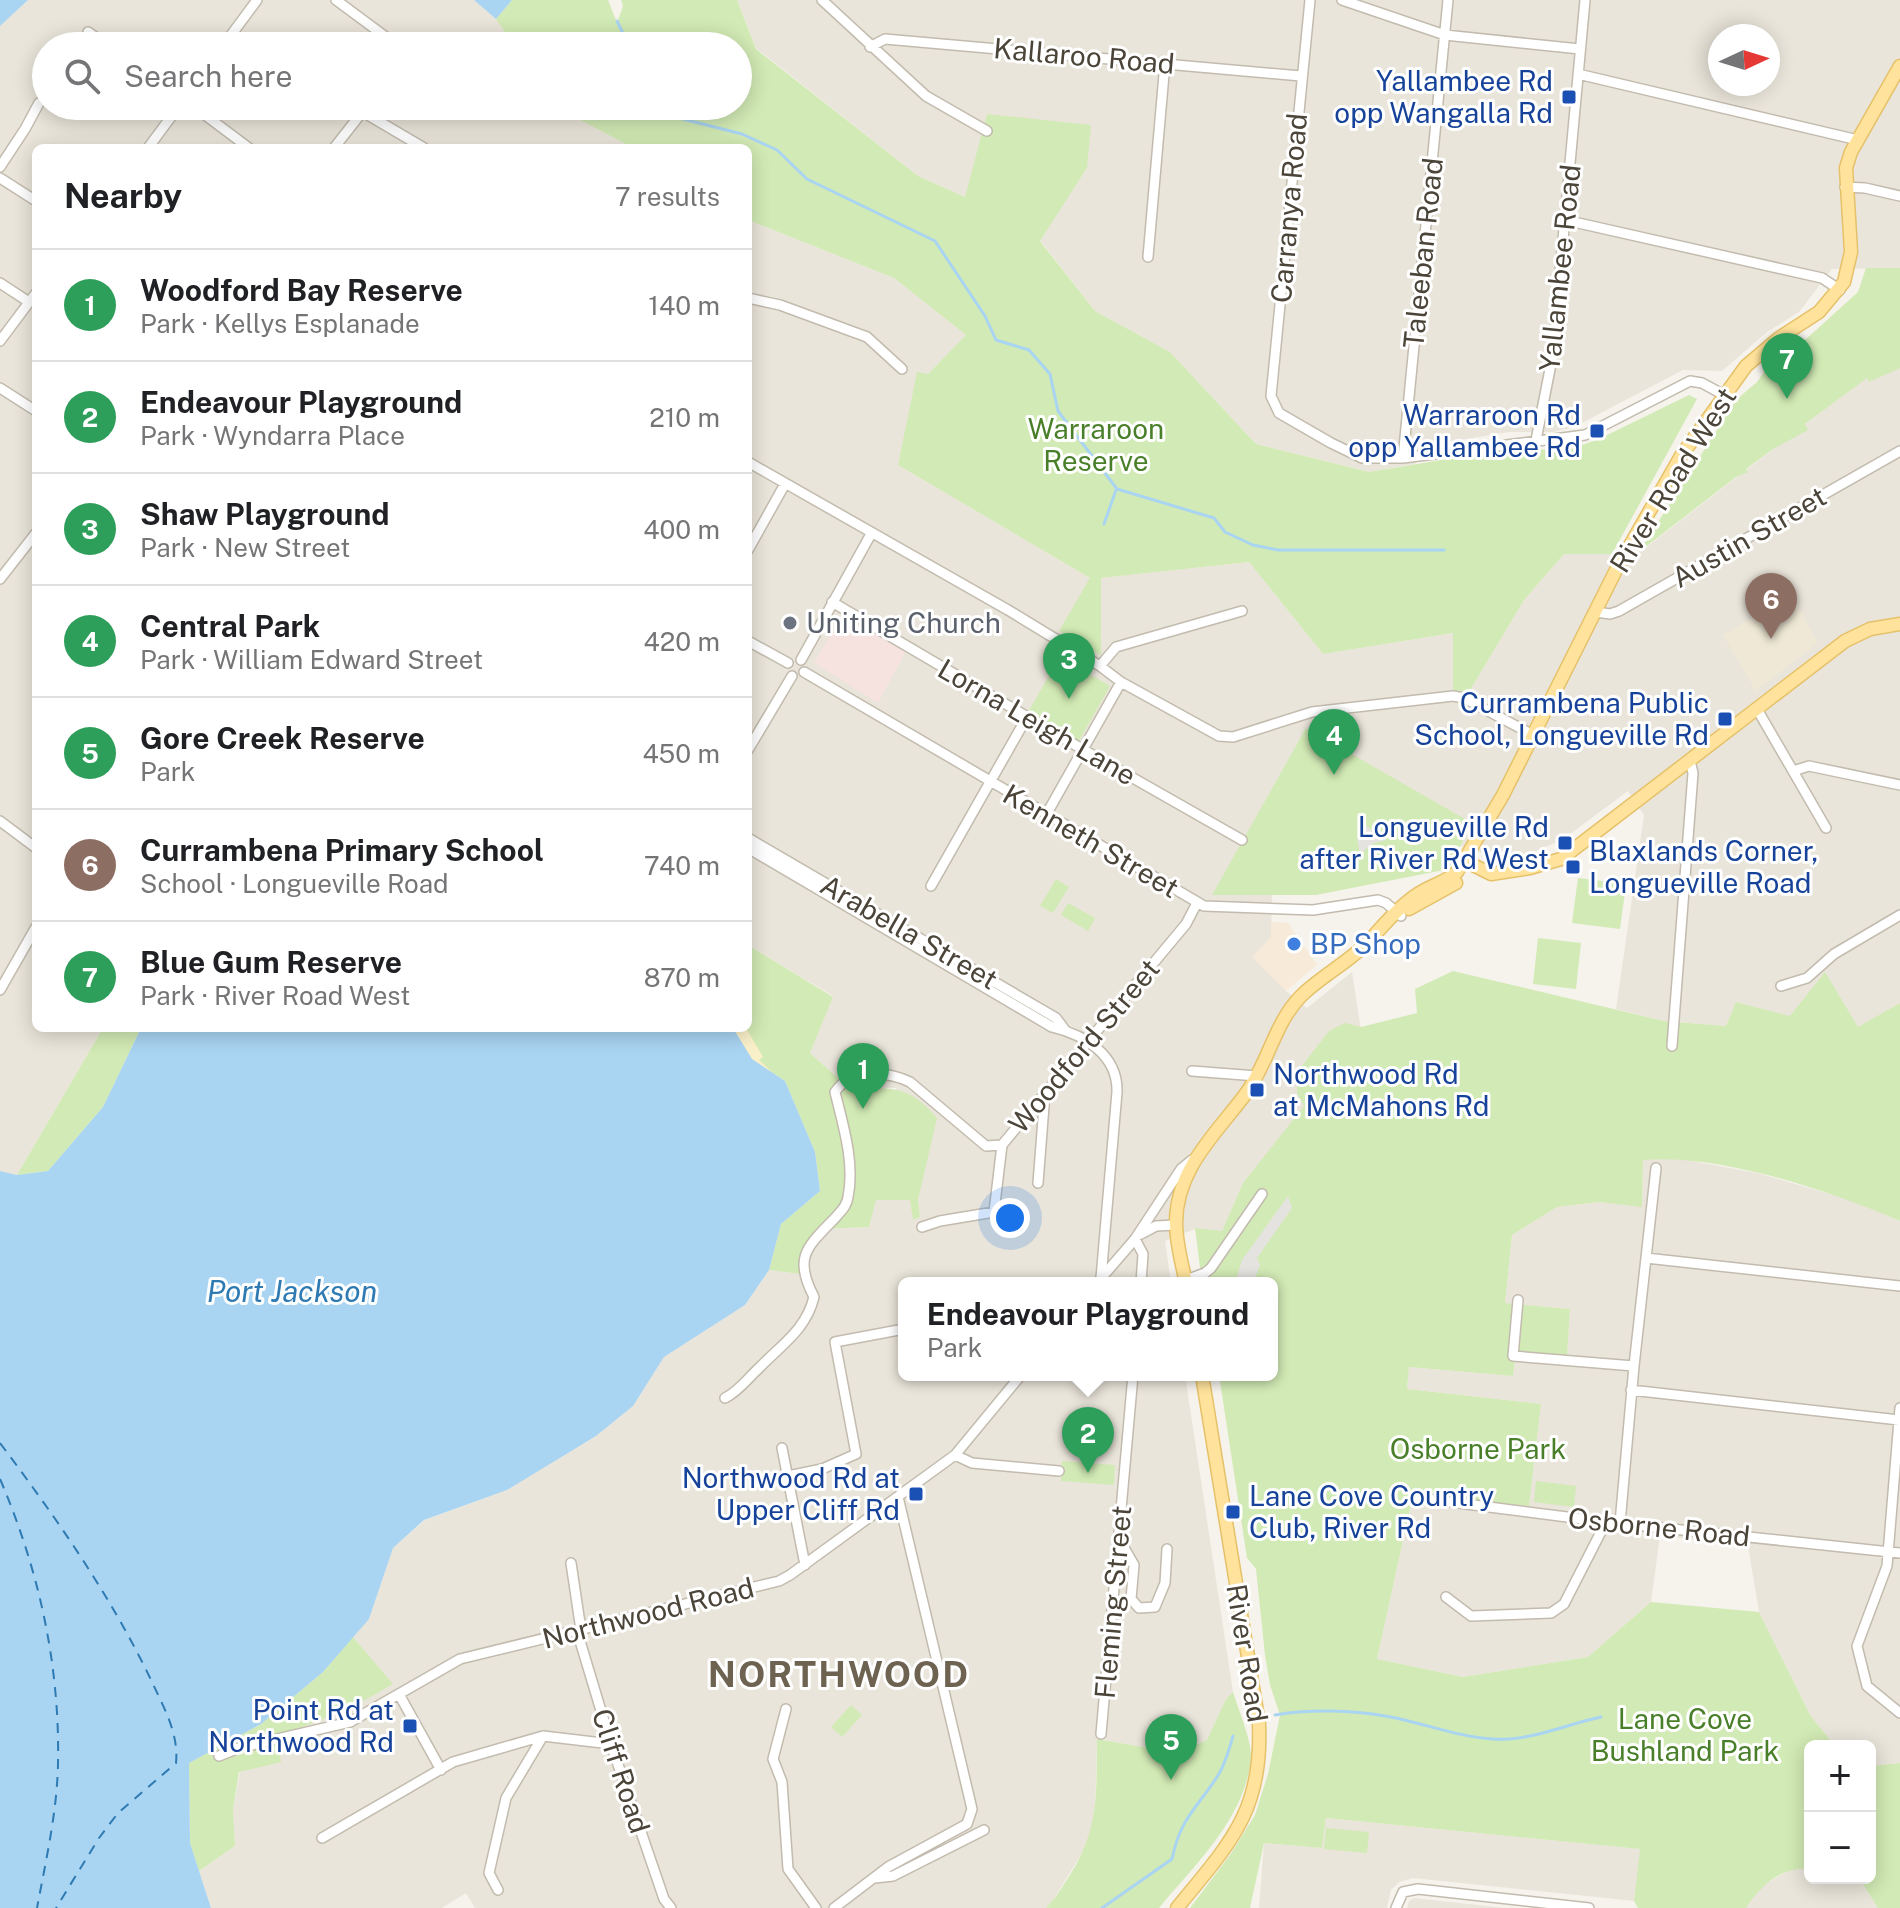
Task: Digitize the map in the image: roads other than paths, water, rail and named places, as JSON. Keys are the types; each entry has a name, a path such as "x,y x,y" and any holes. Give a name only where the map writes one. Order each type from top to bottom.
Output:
{"main road":[{"path":"1840,290 1851,252 1845,187 1848,160 1900,66"},
{"name":"River Road West","path":"1466,862 1482,839 1482,833 1638,531 1681,456 1746,366 1779,338 1819,312 1840,290"},
{"path":"1185,1277 1175,1225 1180,1191 1195,1158 1257,1076 1300,997 1399,914 1455,884 1466,862 1487,873 1496,874 1561,859 1845,641 1870,629 1900,624"},
{"name":"River Road","path":"1177,1908 1241,1825 1255,1791 1260,1756 1259,1724 1203,1381"}],"street":[{"path":"233,32 257,0"},
{"path":"336,0 379,32"},
{"path":"822,0 935,103 987,131"},
{"name":"Carranya Road","path":"1310,0 1271,396 1279,413 1319,438 1362,458 1403,458"},
{"path":"1342,0 1445,35 1580,49"},
{"name":"Taleeban Road","path":"1403,458 1448,0"},
{"name":"Yallambee Road","path":"1536,440 1552,359 1585,0"},
{"name":"Kallaroo Road","path":"867,43 885,39 1301,76"},
{"path":"1148,257 1165,63"},
{"path":"1578,74 1858,140"},
{"path":"0,167 32,114"},
{"path":"151,144 169,120"},
{"path":"212,120 244,144"},
{"path":"337,144 356,120"},
{"path":"382,120 418,144"},
{"path":"0,178 32,198"},
{"path":"1845,187 1900,196"},
{"path":"1565,220 1822,278 1840,290"},
{"path":"0,283 32,298"},
{"path":"0,341 32,299"},
{"path":"752,299 780,305 867,337 902,369"},
{"path":"1403,458 1585,435 1690,381 1702,383 1724,395"},
{"path":"0,388 32,408"},
{"name":"Austin Street","path":"1596,612 1610,614 1619,611 1899,454"},
{"path":"752,464 1008,610 1121,682 1219,736 1233,737 1312,712 1453,696 1464,698 1533,735"},
{"path":"752,543 785,484"},
{"path":"801,660 871,534"},
{"path":"0,579 32,538"},
{"name":"Lorna Leigh Lane","path":"832,602 1242,840"},
{"path":"1100,666 1116,647 1242,611"},
{"path":"752,643 788,663"},
{"path":"788,663 801,660"},
{"path":"788,663 788,672 792,676 800,676 805,667 801,660"},
{"name":"Kenneth Street","path":"804,672 1204,906 1313,910 1378,900 1399,914"},
{"path":"752,743 792,676"},
{"path":"1046,815 1121,682"},
{"path":"1757,709 1826,828"},
{"path":"931,886 1027,717"},
{"path":"1672,1046 1693,783 1690,761"},
{"path":"1793,771 1809,766 1900,785"},
{"path":"0,821 32,845"},
{"name":"Arabella Street","path":"752,840 1056,1018 1065,1030"},
{"name":"Arabella Street","path":"752,850 1052,1027 1087,1042 1111,1062 1117,1081 1099,1277"},
{"name":"Woodford Street","path":"725,1398 788,1343 810,1313 814,1297 803,1273 807,1247 848,1200 850,1178 847,1153 835,1092 841,1082 850,1077 899,1076 986,1146 1002,1145 1186,924 1197,903"},
{"path":"1781,986 1807,978 1834,954 1900,915"},
{"path":"0,990 32,934"},
{"path":"1192,1071 1257,1076"},
{"path":"1038,1183 1045,1093"},
{"path":"922,1227 994,1212 1002,1145"},
{"path":"1102,1277 1135,1239 1181,1169 1195,1158"},
{"path":"1620,1523 1631,1390 1656,1168"},
{"path":"1197,1277 1211,1268 1262,1194"},
{"path":"1135,1239 1150,1228 1175,1225"},
{"path":"1135,1239 1143,1254 1141,1277"},
{"path":"1646,1258 1900,1286"},
{"path":"1518,1300 1513,1356 1634,1366"},
{"path":"788,1476 822,1469 856,1454 835,1342 898,1330"},
{"name":"Northwood Road","path":"219,1756 239,1748 350,1722 460,1659 779,1581 955,1455 1016,1381"},
{"name":"Fleming Street","path":"1101,1734 1132,1381"},
{"path":"1631,1390 1899,1420"},
{"path":"1900,1408 1889,1552 1881,1585 1857,1646 1867,1686 1900,1713"},
{"path":"782,1448 805,1565"},
{"path":"955,1455 972,1463 1059,1471"},
{"path":"834,1908 888,1867 967,1824 972,1809 898,1497"},
{"name":"Osborne Road","path":"1419,1498 1606,1522 1900,1553"},
{"path":"1446,1597 1471,1616 1551,1613 1558,1610 1606,1522"},
{"path":"1118,1545 1123,1546 1134,1565 1131,1599 1139,1608 1155,1607 1165,1583 1167,1549"},
{"name":"Cliff Road","path":"571,1563 579,1631 611,1744 664,1899 671,1908"},
{"path":"400,1696 441,1770"},
{"path":"786,1709 773,1759 782,1782 788,1869 816,1908"},
{"path":"498,1890 489,1873 506,1798 543,1736"},
{"path":"322,1838 453,1762 543,1736 611,1744"},
{"path":"873,1879 893,1876 984,1830"},
{"path":"1396,1908 1403,1892 1418,1889 1589,1908"}],"water":[{"path":"0,0 28,0 0,26"},
{"path":"474,0 512,0 496,19"},
{"name":"Port Jackson","path":"139,1032 735,1032 752,1059 785,1081 815,1152 820,1191 781,1224 769,1270 745,1305 664,1357 633,1406 596,1436 507,1490 424,1520 393,1548 369,1619 323,1672 261,1724 189,1763 190,1843 211,1908 0,1908 0,1171 17,1175 48,1171 103,1107"}],"waterway":[{"path":"617,21 622,32"},
{"path":"687,120 742,134 777,150 807,179 935,241 985,316 996,340 1029,350 1050,374 1058,411 1117,489 1214,518 1225,532 1253,545 1278,550 1444,550"},
{"path":"1104,524 1116,490"},
{"path":"1275,1715 1315,1711 1359,1712 1493,1739 1534,1735 1601,1717"},
{"path":"1102,1908 1172,1859 1179,1834 1220,1772 1233,1736"}],"place":[{"name":"Yallambee Rd opp Wangalla Rd","path":"1569,97"},
{"name":"Blue Gum Reserve","path":"1787,399"},
{"name":"Warraroon Rd opp Yallambee Rd","path":"1597,431"},
{"name":"Uniting Church","path":"790,623"},
{"name":"Currambena Primary School","path":"1771,639"},
{"name":"Shaw Playground","path":"1069,699"},
{"name":"Currambena Public School, Longueville Rd","path":"1725,719"},
{"name":"Central Park","path":"1334,775"},
{"name":"Longueville Rd after River Rd West","path":"1565,843"},
{"name":"Blaxlands Corner, Longueville Road","path":"1573,867"},
{"name":"BP Shop","path":"1294,944"},
{"name":"Northwood Rd at McMahons Rd","path":"1257,1090"},
{"name":"Woodford Bay Reserve","path":"863,1109"},
{"name":"Endeavour Playground","path":"1088,1473"},
{"name":"Northwood Rd at Upper Cliff Rd","path":"916,1494"},
{"name":"Lane Cove Country Club, River Rd","path":"1233,1512"},
{"name":"Point Rd at Northwood Rd","path":"410,1726"},
{"name":"Gore Creek Reserve","path":"1171,1780"}],"district":[{"name":"NORTHWOOD","path":"839,1674"}],"park label":[{"name":"Warraroon Reserve","path":"1096,445"},
{"name":"Osborne Park","path":"1478,1449"},
{"name":"Lane Cove Bushland Park","path":"1685,1735"}]}
